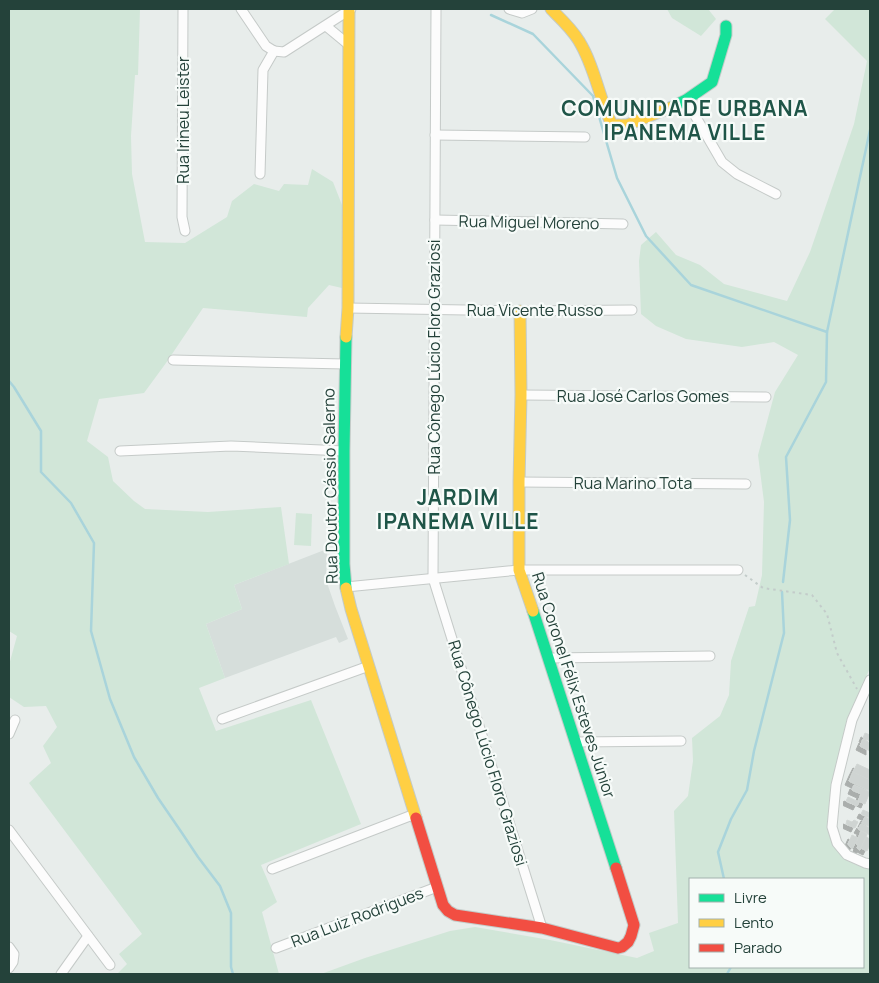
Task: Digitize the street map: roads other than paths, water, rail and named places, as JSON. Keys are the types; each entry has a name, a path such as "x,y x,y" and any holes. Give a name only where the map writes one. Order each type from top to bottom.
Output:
{"street":[{"name":"Rua Irineu Leister","path":"183,9 182,217 185,231"},
{"path":"241,9 266,46 274,51 284,52 350,10"},
{"name":"Rua Cônego Lúcio Floro Graziosi","path":"436,9 433,578 542,928"},
{"path":"509,9 522,13 532,9"},
{"path":"551,9 583,47 612,125 627,125 665,111 686,100 712,82 726,35 726,26"},
{"name":"Rua Doutor Cássio Salerno","path":"350,10 348,308 344,451 344,564 346,586 351,609 443,905 455,915 542,928"},
{"path":"326,26 349,45"},
{"path":"260,174 264,70 274,51"},
{"path":"686,100 722,162 737,174 776,194"},
{"path":"435,134 585,137"},
{"name":"Rua Miguel Moreno","path":"434,220 624,224"},
{"name":"Rua Vicente Russo","path":"348,308 520,311 632,310"},
{"name":"Rua Coronel Félix Esteves Júnior","path":"520,311 519,570 634,925 629,942 625,946 618,948 542,928"},
{"path":"172,360 345,364"},
{"name":"Rua José Carlos Gomes","path":"521,395 766,397"},
{"path":"120,451 231,446 344,451"},
{"name":"Rua Marino Tota","path":"519,482 746,484"},
{"path":"346,586 519,570 738,570"},
{"path":"549,658 710,656"},
{"path":"222,719 369,666"},
{"path":"870,680 852,720 836,785 832,826 837,843 847,855 870,864"},
{"path":"9,734 15,720"},
{"path":"576,742 681,741"},
{"path":"272,869 415,814"},
{"path":"9,830 110,965"},
{"name":"Rua Luiz Rodrigues","path":"276,948 438,887"},
{"path":"61,974 88,936"},
{"path":"9,947 14,954 9,968"}],"waterway":[{"path":"491,15 533,34 593,96 617,178 646,236 691,285 827,332"},
{"path":"783,582 790,520 786,457 826,382 827,332 870,130"},
{"path":"9,381 41,431 41,472 71,503 94,543 91,631 110,699 134,757 158,798 220,886 231,913 231,967 233,974"},
{"path":"724,878 718,852 731,819 747,790 754,751 784,633 782,592"},
{"path":"727,974 730,968"}],"district":[{"name":"COMUNIDADE URBANA IPANEMA VILLE","path":"685,120"},
{"name":"JARDIM IPANEMA VILLE","path":"458,509"}]}
